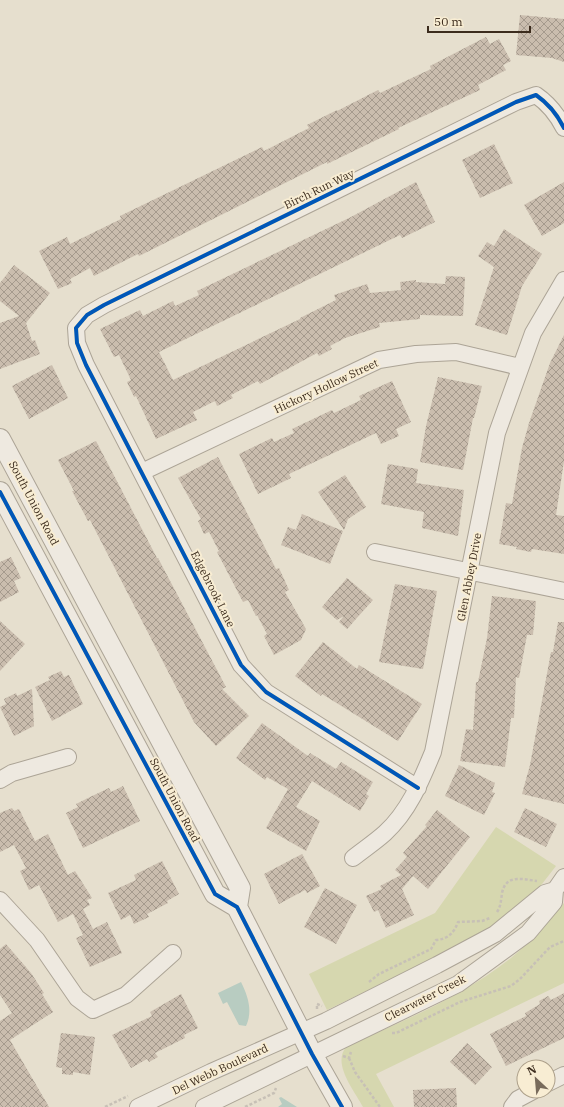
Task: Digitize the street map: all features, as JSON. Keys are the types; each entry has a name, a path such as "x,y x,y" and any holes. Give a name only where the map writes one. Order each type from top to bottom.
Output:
{"street":[{"name":"Birch Run Way","path":"76,328 87,315 104,305 516,102 536,96 545,101 558,116 564,128"},
{"name":"Glen Abbey Drive","path":"353,858 385,833 404,811 418,788 433,752 439,729 497,433 533,333 564,280"},
{"name":"Edgebrook Lane","path":"76,328 77,343 86,365 241,665 266,692 418,788"},
{"name":"Hickory Hollow Street","path":"142,472 379,360 416,354 456,352 520,368"},
{"name":"South Union Road","path":"0,439 240,888 237,907 215,894 0,492"},
{"path":"375,552 469,573 564,591"},
{"path":"0,780 12,773 68,757"},
{"name":"Clearwater Creek","path":"302,1032 333,1018 495,934 545,893 549,886 564,877"},
{"name":"Clearwater Creek","path":"312,1054 458,984 528,932 554,902 549,886"},
{"path":"0,900 37,940 77,998 93,1010 126,995 173,953"},
{"path":"237,907 312,1054 342,1107"},
{"name":"Del Webb Boulevard","path":"138,1107 211,1072 302,1032"},
{"path":"204,1107 312,1054"}],"path":[{"path":"366,984 379,974 431,949 436,940 443,940 453,932 458,922 482,921 496,915 501,903 503,890 508,881 516,878 549,886"},
{"path":"416,1024 460,1002 511,986 520,979 550,947 563,941"},
{"path":"317,1009 318,1004 326,1008"},
{"path":"349,1058 355,1072 380,1107"},
{"path":"245,1107 274,1093 276,1086"}],"green space":[{"path":"496,827 556,866 535,893 482,935 327,1010 309,974 435,913"},
{"path":"564,903 564,983 376,1074 394,1107 363,1107 350,1085 343,1068 341,1060 347,1046 432,1007 473,985 511,958 539,932"}],"shaded area":[{"path":"241,982 249,1004 249,1015 246,1026 239,1025 227,1002 223,1004 218,993"},
{"path":"281,1097 297,1107 278,1107 282,1104 279,1098"}],"building":[{"path":"520,15 564,19 564,62 552,58 516,55"},
{"path":"486,37 490,44 499,39 511,61 503,65 506,70 478,85 480,90 398,128 399,129 327,164 327,162 139,256 138,254 94,276 90,268 70,279 72,283 58,289 39,251 67,237 70,244 121,219 120,216 262,147 264,151 309,128 307,125 378,90 380,93 431,69 430,66"},
{"path":"494,144 513,183 480,198 462,160"},
{"path":"416,182 435,222 402,238 400,235 159,352 173,380 336,300 334,295 367,284 370,293 401,290 400,282 416,280 416,282 445,284 446,276 465,277 463,316 420,315 420,319 379,323 380,327 345,338 330,346 332,349 319,356 317,353 260,384 258,381 231,395 233,398 217,406 215,401 193,412 197,420 156,439 136,396 134,397 127,382 131,380 119,355 114,357 100,329 140,310 143,316 173,301 175,306 199,295 197,291 351,217"},
{"path":"564,182 564,223 542,236 524,205"},
{"path":"504,229 542,254 522,286 507,335 475,325 494,267 478,256 487,242 494,246"},
{"path":"14,265 50,293 26,323 32,341 35,340 40,354 0,369 0,323 19,316 0,301 0,283"},
{"path":"564,335 564,461 556,515 564,516 564,554 532,549 531,552 516,549 517,547 499,544 506,503 512,504 522,448 529,423 550,363"},
{"path":"52,365 68,398 29,419 12,386"},
{"path":"438,377 482,386 473,418 463,470 420,462 426,426"},
{"path":"392,381 411,422 396,429 399,436 381,444 376,433 289,474 291,478 258,494 239,454 272,438 274,442 294,433 292,429 332,410 334,413 361,400 359,396"},
{"path":"96,441 226,687 222,689 249,716 216,746 194,722 90,520 88,521 72,491 74,491 58,460"},
{"path":"218,457 276,569 279,568 289,590 285,592 306,629 301,640 274,655 264,636 267,634 257,615 256,616 248,600 243,602 217,552 219,551 209,532 204,534 198,521 201,519 178,478"},
{"path":"388,464 418,469 416,483 464,490 458,536 422,528 424,512 381,504"},
{"path":"345,475 366,507 348,519 344,530 318,492"},
{"path":"302,514 343,531 330,564 281,545 288,527 296,530"},
{"path":"11,557 21,578 14,581 19,592 0,602 0,562"},
{"path":"347,578 373,600 347,629 339,622 344,616 337,620 322,607"},
{"path":"395,584 437,591 423,669 379,662"},
{"path":"492,596 536,601 533,635 527,635 519,678 516,677 514,718 511,718 505,767 460,761 466,729 473,730 476,682 478,682 487,638"},
{"path":"0,621 25,644 0,671"},
{"path":"558,622 564,622 564,804 522,794 530,765"},
{"path":"323,642 357,669 359,665 422,704 398,741 322,694 321,696 295,676"},
{"path":"61,671 64,677 69,675 83,704 52,721 35,687 50,680 48,677"},
{"path":"32,689 34,726 14,736 0,707 6,704 4,699 16,693 17,696"},
{"path":"262,723 308,756 310,753 336,769 341,762 373,782 366,794 369,796 360,811 312,781 296,807 320,821 306,851 266,828 288,789 267,777 265,780 236,758"},
{"path":"459,765 495,783 492,792 495,793 484,815 445,796"},
{"path":"123,786 140,821 83,848 66,813 78,807 76,804 109,788 111,792"},
{"path":"12,808 14,811 19,809 35,841 48,834 68,875 75,871 92,898 87,900 90,905 83,909 93,929 107,922 122,953 90,967 76,938 83,935 73,914 58,922 39,885 29,890 20,871 26,868 14,845 0,852 0,813"},
{"path":"525,808 557,824 546,847 514,832"},
{"path":"437,810 470,837 428,889 413,876 402,889 414,915 386,928 378,910 374,912 366,896 382,889 380,886 401,875 395,870 407,857 403,853 427,826 425,825"},
{"path":"302,854 320,886 307,893 305,890 279,904 264,874"},
{"path":"162,861 179,894 167,901 168,903 147,914 149,917 134,924 130,915 121,920 108,893 136,880 134,875"},
{"path":"325,888 357,905 336,944 304,927"},
{"path":"6,944 31,973 44,993 42,994 53,1012 10,1040 49,1107 0,1107 0,1021 12,1013 0,995 0,949"},
{"path":"564,993 564,1038 520,1059 516,1059 516,1061 506,1066 490,1034 526,1016 525,1013 540,1004 539,1001 548,996 551,1000"},
{"path":"181,994 198,1028 184,1035 185,1038 155,1053 158,1057 149,1062 147,1059 131,1068 112,1035 152,1016 150,1012"},
{"path":"61,1033 95,1037 90,1075 73,1072 73,1075 62,1074 62,1068 56,1067"},
{"path":"467,1043 492,1067 475,1085 450,1062"},
{"path":"456,1088 457,1107 414,1107 413,1090"}],"cycle path":[{"path":"418,788 266,692 241,665 86,365 77,343 76,328 87,315 104,305 516,102 536,95 552,110 564,128"},
{"path":"0,492 215,894 237,907 312,1054 342,1107"}]}
